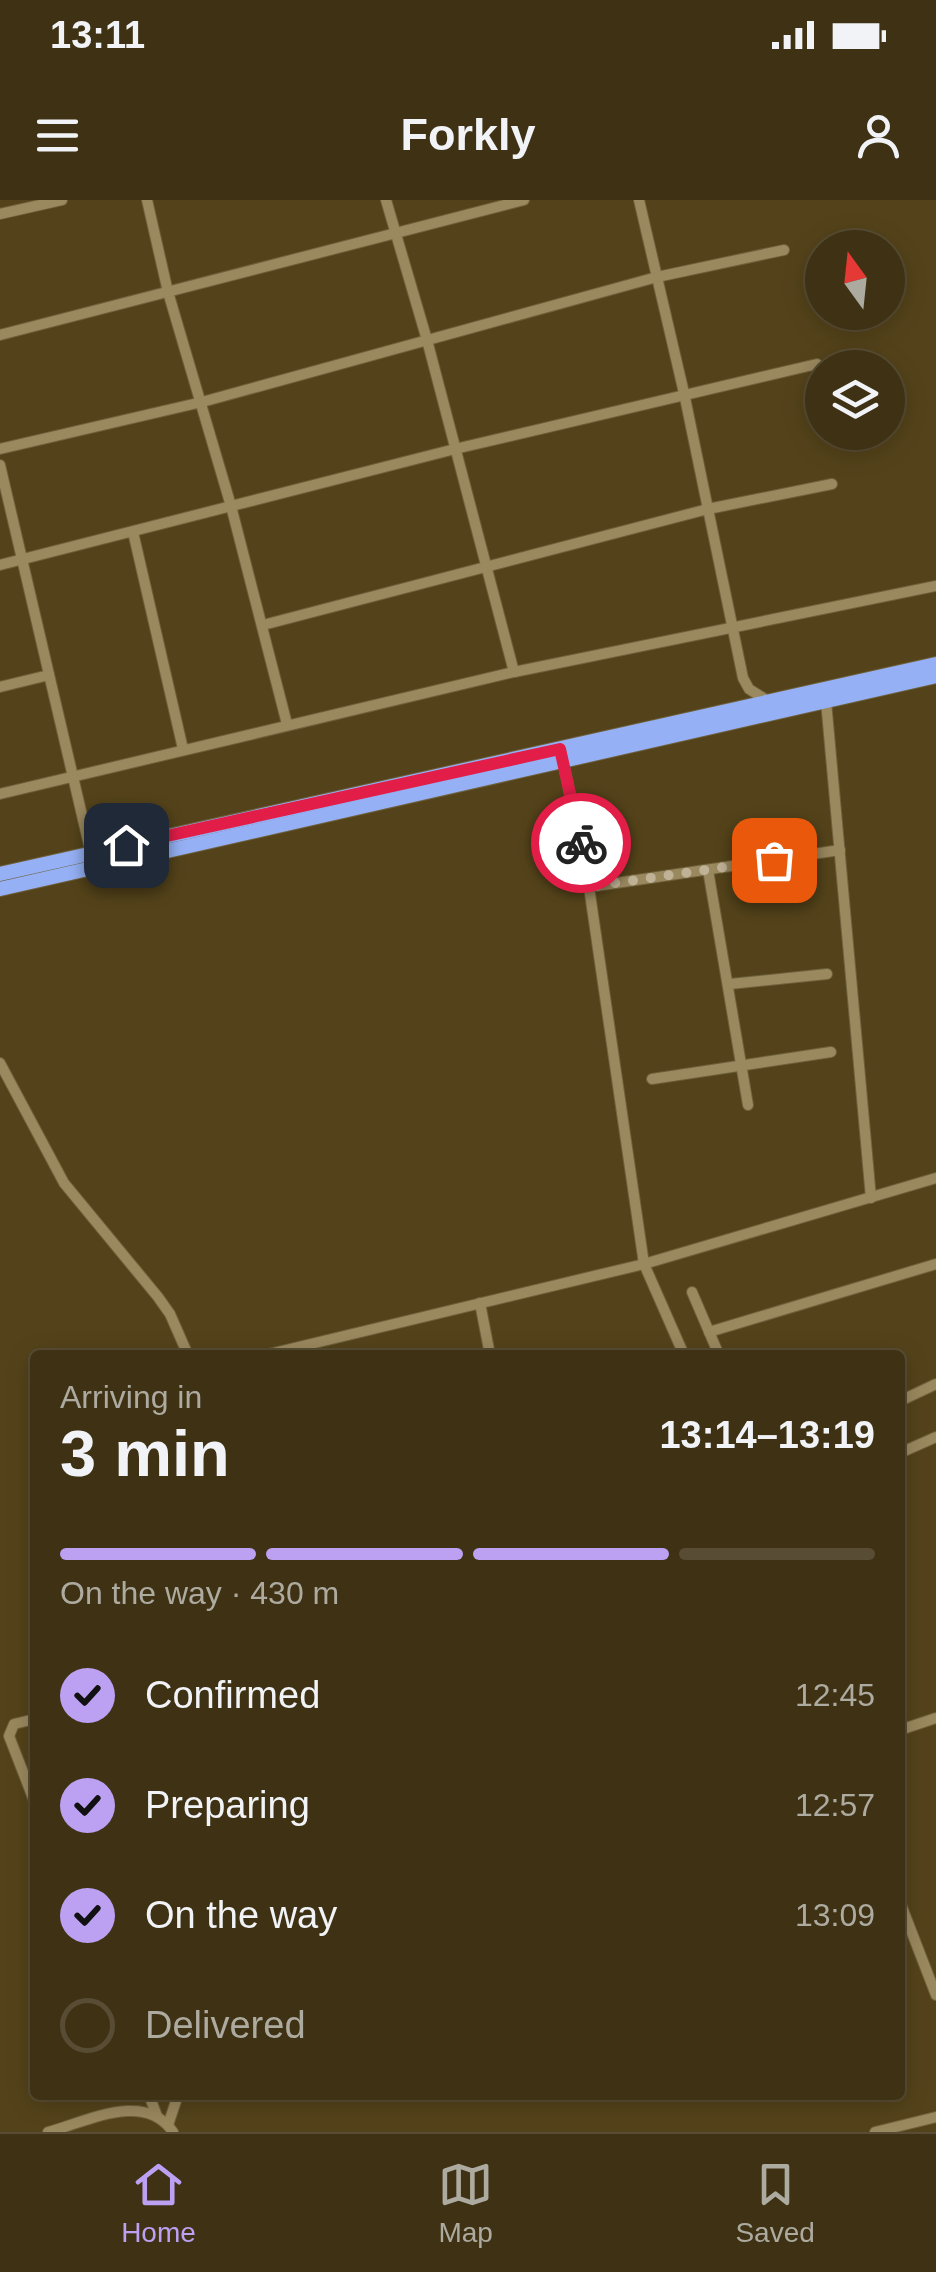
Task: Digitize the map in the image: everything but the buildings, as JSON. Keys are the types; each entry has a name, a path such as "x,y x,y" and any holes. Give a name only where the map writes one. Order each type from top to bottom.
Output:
{"highway":[{"path":"562,755 936,664"},
{"path":"0,874 92,860 936,676"},
{"path":"0,889 92,860"}],"street":[{"path":"0,214 62,200"},
{"path":"148,200 168,292 231,506 287,724"},
{"path":"386,200 514,672"},
{"path":"0,334 524,200"},
{"path":"639,200 743,678 749,689 770,702"},
{"path":"0,449 202,402 658,277 784,250"},
{"path":"0,566 455,449 805,367"},
{"path":"0,465 92,860"},
{"path":"263,625 708,508 832,484"},
{"path":"132,532 183,749"},
{"path":"0,794 514,672 936,586"},
{"path":"0,687 49,675"},
{"path":"731,711 738,702 743,678"},
{"path":"826,701 871,1198"},
{"path":"562,755 588,887 644,1264 682,1350"},
{"path":"588,887 840,850"},
{"path":"708,870 748,1105"},
{"path":"730,984 827,974"},
{"path":"652,1079 831,1052"},
{"path":"0,1063 64,1183 158,1297 186,1350"},
{"path":"286,1350 644,1264 936,1178"},
{"path":"709,1332 936,1264"},
{"path":"692,1292 717,1350"},
{"path":"480,1304 489,1350"},
{"path":"905,1399 936,1384"},
{"path":"905,1451 936,1436"},
{"path":"905,1728 936,1718"},
{"path":"30,1720 14,1724 9,1736 30,1790"},
{"path":"905,1915 936,1994"},
{"path":"151,2100 157,2116"},
{"path":"48,2132 134,2108 157,2116 170,2128 177,2100"},
{"path":"876,2132 936,2117"}],"way so far":[{"path":"581,843 588,887 774,860"}],"route":[{"path":"126,845 560,749 581,843"}]}
